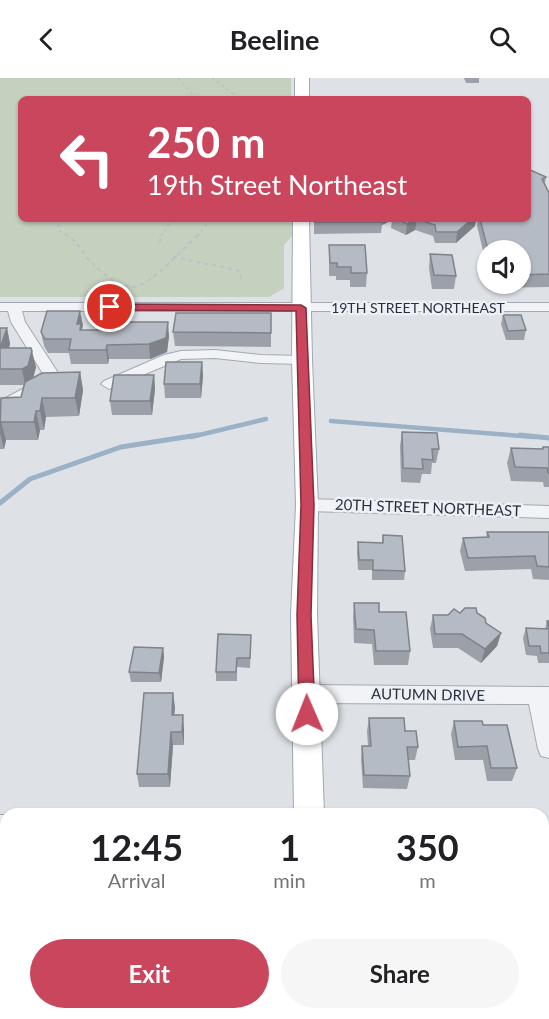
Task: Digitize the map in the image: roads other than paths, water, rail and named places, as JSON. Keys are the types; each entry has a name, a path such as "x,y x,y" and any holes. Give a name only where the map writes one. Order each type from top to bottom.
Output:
{"main road":[{"path":"302,78 302,96"},
{"path":"301,222 302,360 307,505 304,615 309,808"}],"street":[{"name":"19TH STREET NORTHEAST","path":"7,307 549,307"},
{"path":"0,407 54,379 7,307"},
{"path":"109,384 181,355 215,354 261,359 302,360"},
{"name":"20TH STREET NORTHEAST","path":"307,505 549,512"},
{"name":"AUTUMN DRIVE","path":"307,693 543,696"},
{"path":"543,696 549,749"}],"waterway":[{"path":"191,437 266,419"},
{"path":"331,421 535,437"},
{"path":"0,503 30,479 121,447 198,435"},
{"path":"520,435 549,438"}]}
